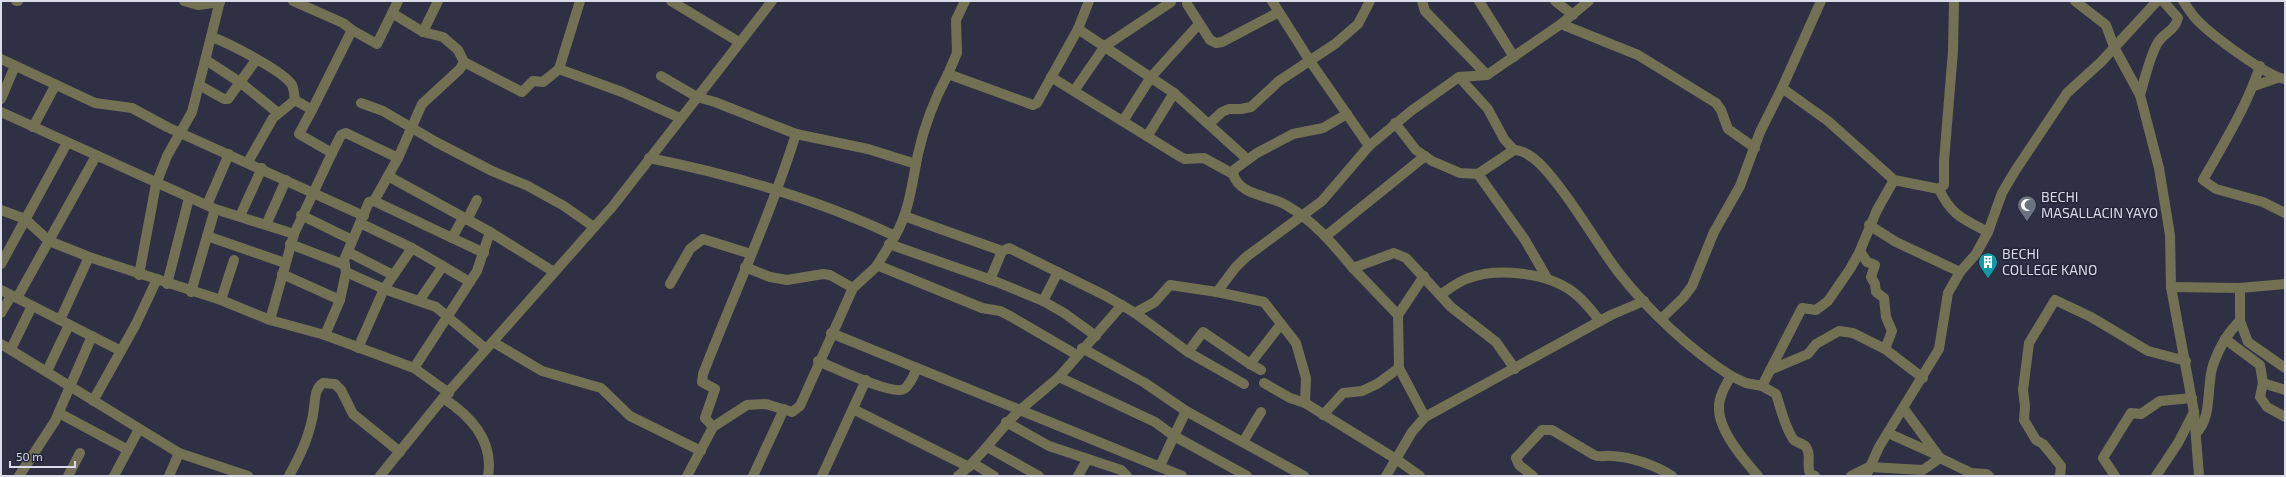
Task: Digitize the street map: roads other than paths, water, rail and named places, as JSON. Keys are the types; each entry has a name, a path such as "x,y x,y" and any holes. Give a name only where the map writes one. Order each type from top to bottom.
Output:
{"street":[{"path":"139,275 156,184 167,156 192,112 220,2 198,5 184,1"},
{"path":"293,1 343,23 352,30 377,44 398,1"},
{"path":"423,32 438,1"},
{"path":"392,13 423,32 443,37 451,42 464,62 522,92 533,80 543,82 558,69 580,1"},
{"path":"671,1 739,42"},
{"path":"380,476 446,395 594,227 771,1"},
{"path":"690,475 713,427 747,405 766,404 792,412 800,406 818,361 852,288 877,265 904,216 913,187 916,164 934,106 957,53 956,20 965,1"},
{"path":"948,74 1033,105 1037,103 1078,29 1089,1"},
{"path":"1272,1 1310,61 1369,146"},
{"path":"1209,124 1222,112 1229,109 1251,107 1279,81 1335,44 1358,24 1370,1"},
{"path":"1422,1 1425,11 1487,75"},
{"path":"1479,1 1514,57"},
{"path":"1555,1 1573,15"},
{"path":"1217,292 1246,257 1322,201 1369,146 1395,123 1459,77 1487,75 1561,24 1589,1"},
{"path":"1661,319 1683,298 1692,286 1714,232 1740,186 1760,132 1782,88 1821,1"},
{"path":"1945,1 1952,12"},
{"path":"1939,189 1944,184 1944,160 1953,51 1952,12 1954,1"},
{"path":"2075,1 2106,25 2114,47 2140,95 2159,168 2170,236 2171,287 2192,398 2199,476"},
{"path":"1867,471 1888,433 1923,378 1939,349 1948,293 1960,272 1976,254 1988,232 2009,182 2067,93 2101,62 2157,1"},
{"path":"2140,95 2153,52 2158,42 2177,24 2178,18 2163,1"},
{"path":"2184,1 2198,21 2244,57 2281,78"},
{"path":"1074,91 1105,46 1170,2 1191,3 1199,24 1210,40 1216,43 1222,42 1279,12"},
{"path":"1123,121 1151,77 1199,24"},
{"path":"1561,24 1638,55 1716,103 1721,110 1728,130 1755,148"},
{"path":"1078,29 1174,93 1247,159"},
{"path":"332,153 299,134 352,30"},
{"path":"212,38 222,41 275,70 292,84 295,100 312,110"},
{"path":"1,59 95,103 132,108 180,133 262,168 313,192 470,282"},
{"path":"206,60 241,84 278,113"},
{"path":"199,85 228,99 241,84 256,60"},
{"path":"325,335 340,300 346,269 344,260 370,202 374,201 380,193 398,158 422,104 460,69 464,62"},
{"path":"1,98 15,66"},
{"path":"2260,66 2254,86 2226,141 2203,180 2216,189 2258,200 2285,213"},
{"path":"558,69 633,96 680,118"},
{"path":"661,76 697,97 715,102 796,134 868,149 916,164"},
{"path":"1051,77 1179,156 1185,159 1204,158 1233,174 1248,191 1268,196 1287,205 1326,236 1353,268 1398,315"},
{"path":"1459,77 1488,110 1504,139 1514,150 1523,152 1530,156 1553,178 1619,273 1661,319 1712,363 1730,376 1746,383 1762,386 1776,394 1785,424 1794,440 1805,446 1810,457 1808,468 1810,474 1815,476"},
{"path":"2254,86 2281,78"},
{"path":"33,127 56,86"},
{"path":"1782,88 1828,121 1894,180 1939,189"},
{"path":"1148,136 1174,93"},
{"path":"248,162 278,113 295,100"},
{"path":"361,103 383,111 492,171 528,186 564,206 594,227"},
{"path":"1,112 156,184 211,207 294,234"},
{"path":"1233,174 1235,169 1247,159 1293,134 1323,128 1346,114"},
{"path":"1395,123 1416,150 1460,173 1478,174 1514,150"},
{"path":"270,320 290,244 301,215 341,135 346,133 398,158"},
{"path":"713,427 705,418 715,389 702,382 722,323 778,191 796,134"},
{"path":"1,264 67,143"},
{"path":"191,292 207,236 211,207 229,154"},
{"path":"1,313 14,297 49,241 96,156"},
{"path":"1326,236 1425,156"},
{"path":"649,158 778,191 832,208 892,240 1043,301 1064,313 1096,336"},
{"path":"240,216 262,168"},
{"path":"1478,174 1525,240 1547,278"},
{"path":"388,176 490,232 554,272"},
{"path":"266,226 286,180"},
{"path":"1762,386 1802,308 1816,310 1828,301 1860,251 1869,225 1894,180"},
{"path":"1939,189 1946,203 1955,214 1988,232"},
{"path":"167,284 190,198"},
{"path":"452,238 477,200"},
{"path":"374,201 484,253"},
{"path":"1,210 25,219 49,241 89,257 139,275 157,279 191,292 221,300 270,320 325,335 414,368 446,395 465,415 486,442 490,456 488,476"},
{"path":"301,215 352,240"},
{"path":"904,216 1002,251 1009,248 1058,272 1122,305 1188,352 1244,384"},
{"path":"1869,225 1896,242 1960,272"},
{"path":"414,368 470,282 484,253 490,232"},
{"path":"207,236 285,263"},
{"path":"670,284 690,249 703,239 751,254"},
{"path":"290,244 346,269 384,289 436,307 490,345 542,371 601,388 630,416 701,451"},
{"path":"358,348 384,289 412,248"},
{"path":"990,280 1002,251"},
{"path":"1860,251 1867,262 1876,265 1871,278 1875,284 1876,292 1884,298 1886,318 1892,331 1885,349"},
{"path":"348,252 393,275"},
{"path":"1353,268 1394,253 1406,258 1460,315 1496,342 1515,369"},
{"path":"60,320 89,257"},
{"path":"221,300 234,260"},
{"path":"877,265 982,308 1000,311 1145,383 1186,411 1304,476"},
{"path":"419,301 443,266"},
{"path":"745,267 770,277 787,280 823,274 830,275 852,288"},
{"path":"1043,301 1058,272"},
{"path":"282,274 340,300"},
{"path":"1440,295 1467,278 1475,276 1527,274 1547,278 1572,290 1600,321"},
{"path":"1424,276 1398,315 1399,368 1425,417"},
{"path":"93,401 136,324 157,279"},
{"path":"2171,287 2240,288 2285,284"},
{"path":"1135,313 1155,302 1170,285 1217,292 1264,302 1296,343 1306,378 1304,403"},
{"path":"2240,288 2240,321 2248,342 2285,368"},
{"path":"1,290 121,351"},
{"path":"2060,476 2061,466 2043,444 2036,440 2024,420 2025,406 2023,390 2029,343 2055,300 2091,317 2148,350 2186,361"},
{"path":"1386,476 1412,432 1425,417 1515,369 1600,321 1644,301"},
{"path":"958,476 988,447 1006,422 1059,376 1079,351 1096,336 1122,305"},
{"path":"11,349 32,306"},
{"path":"2196,433 2204,422 2213,366 2227,333 2240,321"},
{"path":"1250,364 1281,324"},
{"path":"47,372 69,325"},
{"path":"1770,370 1808,354 1816,344 1839,331 1853,333 1885,349 1923,378"},
{"path":"831,332 938,378 1182,476"},
{"path":"1188,352 1203,332 1261,370"},
{"path":"19,476 58,413 69,385 92,336"},
{"path":"2225,339 2260,365 2263,383 2260,397 2266,407 2285,417"},
{"path":"1,344 179,453 248,476"},
{"path":"818,361 890,390 904,389 910,382 917,368"},
{"path":"1323,415 1343,393 1362,391 1377,384 1399,368"},
{"path":"1059,376 1155,422 1174,436 1247,476"},
{"path":"1730,376 1722,393 1719,411 1732,440 1758,476"},
{"path":"822,476 866,380"},
{"path":"289,476 304,448 313,418 315,396 319,385 323,383 336,384 341,390 353,414 400,452"},
{"path":"1264,383 1304,403 1396,459 1420,476"},
{"path":"2263,383 2285,390"},
{"path":"2115,476 2103,458 2130,412 2141,414 2160,401 2192,398"},
{"path":"753,476 784,409"},
{"path":"853,409 994,476"},
{"path":"1904,409 1939,457"},
{"path":"1160,466 1186,411"},
{"path":"1244,442 1261,412"},
{"path":"2156,476 2178,443 2194,412"},
{"path":"58,413 128,450"},
{"path":"1006,422 1049,446 1087,460 1121,470 1127,476"},
{"path":"114,476 139,429"},
{"path":"1532,476 1519,465 1516,458 1542,430 1548,429 1600,458 1611,456 1645,463 1672,476"},
{"path":"1888,433 1965,471 1986,474 1989,476"},
{"path":"988,447 1039,476"},
{"path":"68,476 80,452"},
{"path":"168,476 179,453"},
{"path":"1851,476 1867,471 1923,470 1939,457"},
{"path":"1078,476 1087,460"}],"place":[{"name":"BECHI MASALLACIN YAYO","path":"2027,222"},
{"name":"BECHI COLLEGE KANO","path":"1988,279"}]}
